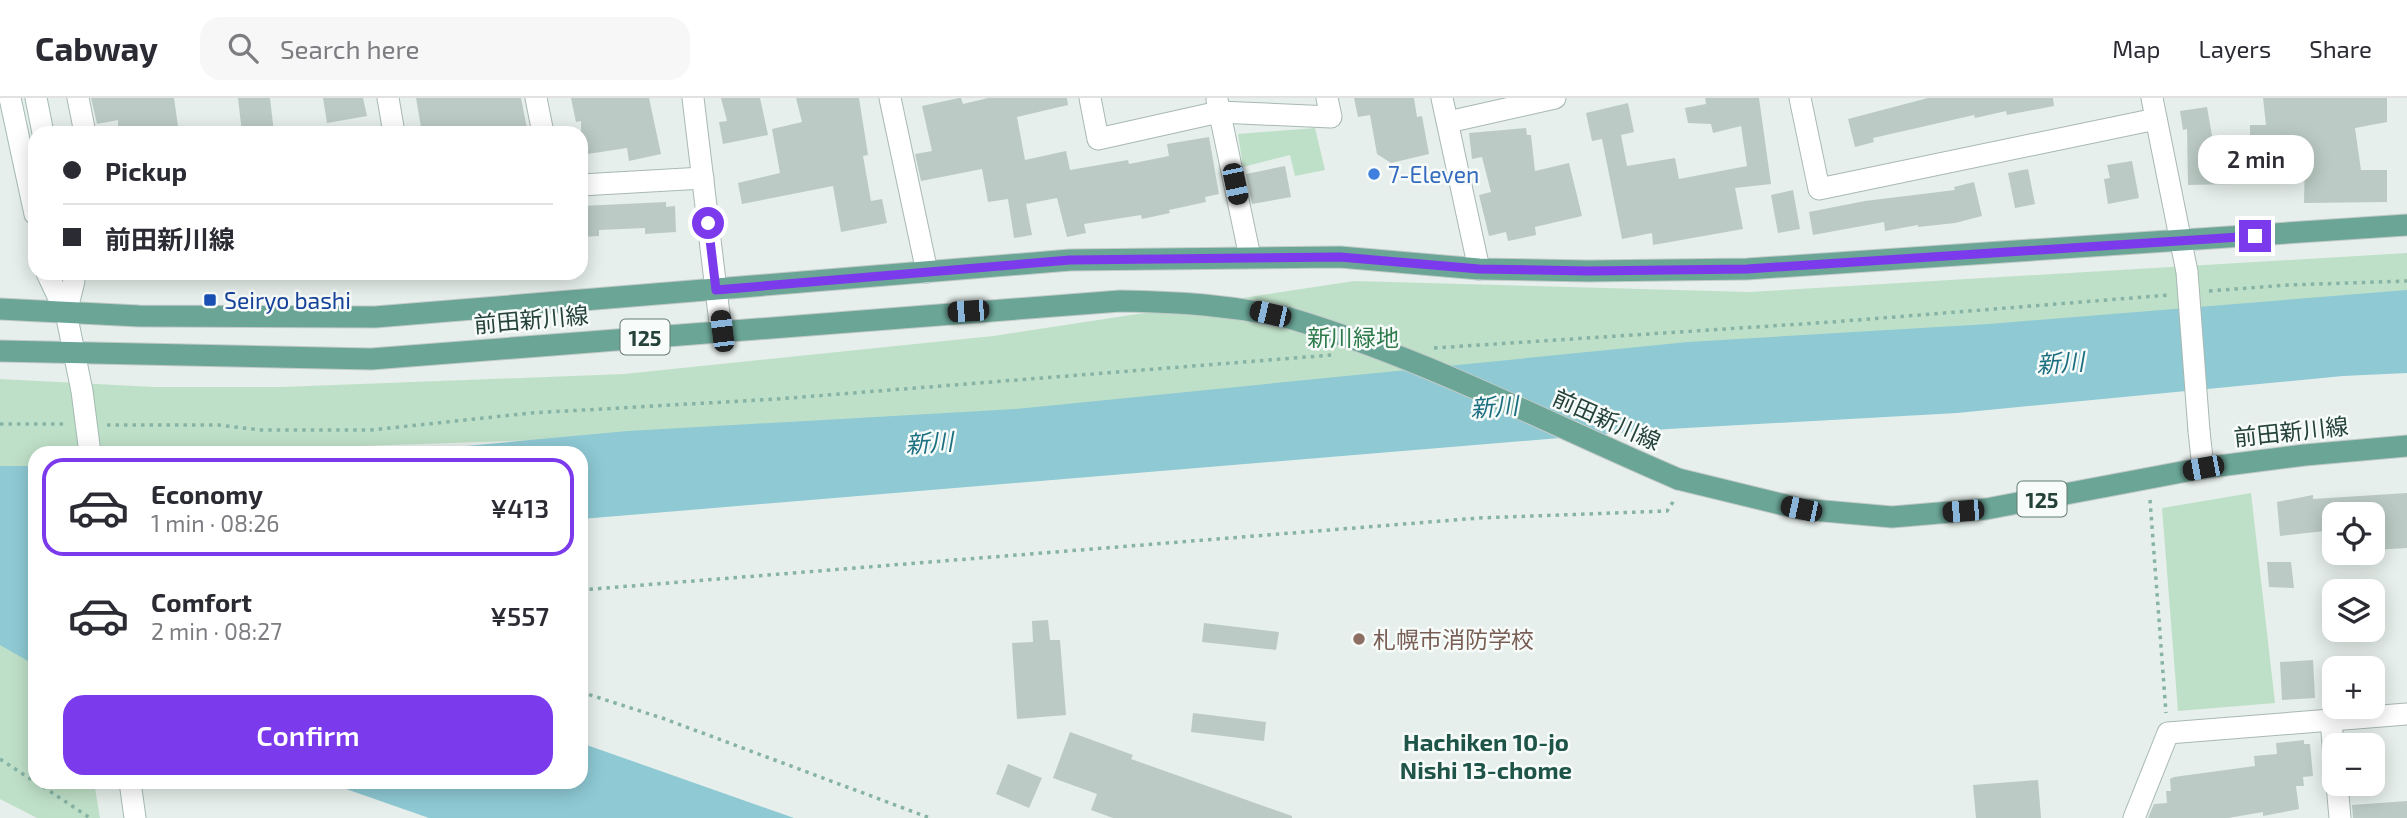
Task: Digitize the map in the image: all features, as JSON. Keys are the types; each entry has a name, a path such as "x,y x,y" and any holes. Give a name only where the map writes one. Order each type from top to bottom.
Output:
{"main road":[{"name":"前田新川線","path":"0,309 66,313 376,317 1070,260 1340,257 1479,269 1747,269 2407,225"},
{"name":"前田新川線","path":"0,351 371,359 1120,301 1206,303 1289,318 1347,335 1397,354 1677,489 1801,509 1892,517 1986,509 2203,468 2407,446"}],"street":[{"path":"10,98 28,182"},
{"path":"36,98 42,126"},
{"path":"78,98 84,126"},
{"path":"388,98 393,126"},
{"path":"536,98 542,126"},
{"path":"693,98 722,331"},
{"path":"890,98 927,272"},
{"path":"1090,98 1098,139 1218,105 1331,117 1327,98"},
{"path":"1442,98 1479,269"},
{"path":"1448,122 1555,98"},
{"path":"1800,98 1819,188 2156,119"},
{"path":"2152,98 2187,272 2203,468"},
{"path":"1218,105 1250,257"},
{"path":"588,185 703,178"},
{"path":"50,280 66,313 76,353 89,446"},
{"path":"66,313 74,280"},
{"path":"2134,818 2168,733 2407,714"},
{"path":"2331,720 2332,733"},
{"path":"131,789 135,818"},
{"path":"2338,796 2340,818"}],"path":[{"path":"2205,292 2288,285 2407,281"},
{"path":"1432,348 1832,322 2177,294"},
{"path":"95,425 218,425 261,430 370,430 531,413 777,399 1335,354"},
{"path":"0,424 68,424"},
{"path":"588,589 1479,518 1667,511 1677,489"},
{"path":"2150,500 2166,719"},
{"path":"588,694 665,719 930,818"},
{"path":"0,759 28,777"},
{"path":"46,789 90,818"}],"green space":[{"path":"1315,128 1325,170 1295,176 1290,155 1243,167 1238,134"},
{"name":"新川緑地","path":"2407,253 2407,325 989,425 361,446 28,446 28,789 95,789 100,818 37,818 0,799 0,379 154,387 282,387 624,374 993,336 1354,281 1749,292"},
{"path":"2251,493 2275,703 2178,711 2162,508"}],"water":[{"name":"新川","path":"2407,290 2407,373 2343,376 1957,413 1668,429 588,518 588,446 466,446 628,431 1015,409 1688,342 1989,324"},
{"path":"0,466 28,466 28,661 0,645"},
{"path":"588,745 794,818 429,818 346,789 588,789"}],"building":[{"path":"91,98 174,98 178,126 118,126 118,120 97,124"},
{"path":"238,98 270,98 273,126 241,126"},
{"path":"323,98 363,98 367,116 327,123"},
{"path":"416,98 521,98 527,126 421,126"},
{"path":"571,98 649,98 661,154 629,161 627,148 588,154 588,126 581,126 581,121 576,122"},
{"path":"721,98 760,98 768,135 723,144 719,122 727,121"},
{"path":"796,98 859,98 868,155 863,156 871,201 882,199 887,223 841,232 833,186 742,204 738,183 780,173 772,129 802,122"},
{"path":"961,98 963,104 988,98 1067,98 1068,105 1017,117 1025,160 1066,151 1070,170 1128,160 1129,164 1169,156 1167,144 1209,137 1219,194 1205,197 1206,202 1169,210 1170,213 1142,219 1141,215 1084,224 1086,233 1067,237 1057,198 1026,204 1032,235 1014,238 1008,199 988,202 982,169 921,181 915,154 932,151 922,106"},
{"path":"1354,98 1414,98 1417,117 1422,116 1429,154 1391,163 1377,154 1370,115 1358,117"},
{"path":"1705,98 1759,98 1771,184 1735,188 1743,229 1653,245 1652,233 1622,239 1602,139 1592,141 1586,113 1628,103 1634,132 1621,135 1627,166 1675,158 1679,179 1747,166 1741,126 1713,133 1711,124 1688,123 1685,108 1706,104"},
{"path":"1928,98 2053,98 2054,106 2007,115 2006,111 1975,118 1974,115 1873,138 1874,142 1855,147 1848,119"},
{"path":"2263,98 2387,98 2387,122 2355,128 2361,170 2387,170 2387,202 2304,203 2305,155 2250,156 2250,125 2266,125"},
{"path":"2207,107 2215,153 2233,153 2234,184 2188,185 2187,129 2183,130 2180,111"},
{"path":"1526,128 1527,135 1531,135 1535,171 1569,163 1582,216 1535,227 1536,235 1508,241 1506,232 1489,236 1479,195 1491,192 1482,157 1472,159 1469,133"},
{"path":"2132,161 2139,198 2108,204 2104,179 2110,178 2107,165"},
{"path":"1285,166 1291,197 1252,204 1246,174"},
{"path":"2028,169 2035,204 2015,208 2008,173"},
{"path":"1974,182 1982,216 1955,223 1918,225 1885,231 1884,222 1813,235 1809,212 1865,201 1955,190 1954,187"},
{"path":"1793,190 1800,229 1778,233 1771,195"},
{"path":"666,202 666,207 675,206 676,232 645,234 645,228 599,230 599,236 588,237 588,206"},
{"path":"2407,493 2407,548 2385,549 2385,502 2322,502 2322,531 2280,536 2277,502 2313,495 2313,499"},
{"path":"2267,562 2291,562 2294,588 2269,587"},
{"path":"1048,620 1050,640 1060,640 1066,715 1017,719 1012,643 1033,642 1032,621"},
{"path":"1204,623 1279,632 1276,650 1202,642"},
{"path":"2313,660 2315,698 2282,700 2280,662"},
{"path":"1193,713 1266,722 1264,741 1191,732"},
{"path":"1070,732 1133,755 1131,759 1292,818 1113,818 1091,810 1097,794 1053,778"},
{"path":"2304,740 2304,744 2310,744 2313,776 2303,777 2304,786 2296,786 2299,809 2263,816 2263,812 2228,818 2148,818 2154,804 2167,803 2166,791 2171,791 2170,779 2174,777 2255,766 2254,756 2277,754 2276,743"},
{"path":"1008,764 1042,778 1029,808 996,794"},
{"path":"2038,780 2041,818 1976,818 1973,785"},
{"path":"2407,801 2407,818 2353,818 2352,805"}],"place":[{"name":"7-Eleven","path":"1374,174"},
{"name":"Seiryo bashi","path":"210,300"},
{"name":"札幌市消防学校","path":"1359,639"}],"district":[{"name":"Hachiken 10-jo Nishi 13-chome","path":"1486,755"}],"route":[{"path":"708,223 716,290 1070,260 1340,257 1479,269 1747,269 2255,236"}]}
